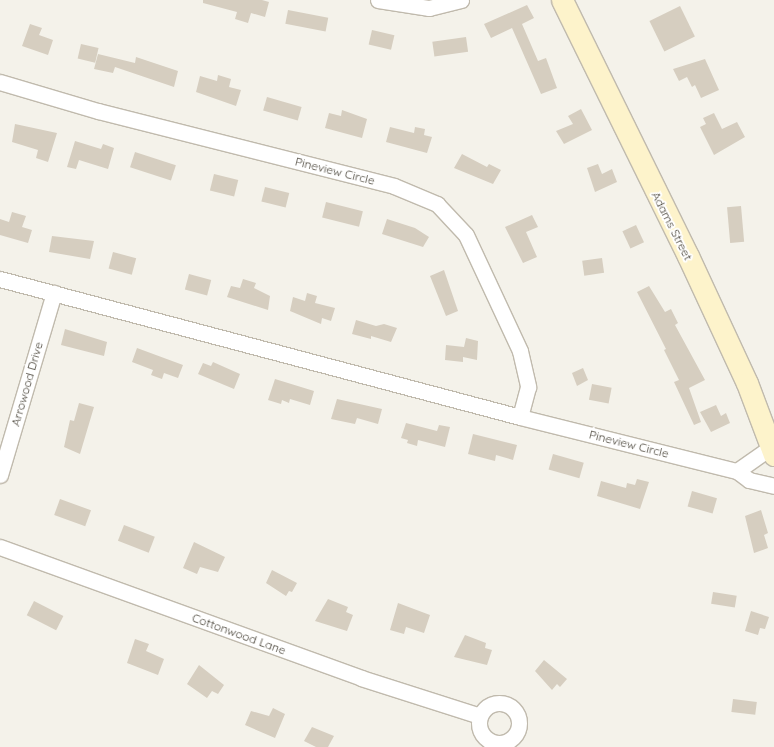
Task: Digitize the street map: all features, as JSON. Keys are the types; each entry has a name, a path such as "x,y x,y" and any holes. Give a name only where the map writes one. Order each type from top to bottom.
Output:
{"street":[{"path":"378,0 425,8 461,0"},
{"name":"Adams Street","path":"562,0 688,256 747,383 772,451"},
{"name":"Pineview Circle","path":"0,82 98,111 394,186 437,204 466,235 520,351 528,387 520,417"},
{"name":"Pineview Circle","path":"0,279 520,417 737,471 749,480 774,486"},
{"name":"Arrowood Drive","path":"0,476 54,293"},
{"path":"737,471 772,451"},
{"name":"Cottonwood Lane","path":"0,547 360,678 480,716"}],"building":[{"path":"203,0 262,0 269,2 265,17 251,13 248,23 235,19 237,12 203,3"},
{"path":"527,5 534,18 522,24 538,61 546,58 557,88 541,94 512,28 491,38 484,24"},
{"path":"680,6 695,37 664,51 649,21"},
{"path":"288,10 328,18 326,32 285,24"},
{"path":"30,24 42,28 39,35 53,40 48,55 22,46"},
{"path":"372,30 394,35 391,50 369,45"},
{"path":"466,37 468,52 434,57 432,42"},
{"path":"81,44 99,48 95,63 78,59"},
{"path":"98,54 135,63 136,57 178,71 174,87 115,67 113,73 94,69"},
{"path":"705,59 719,90 701,98 695,85 692,87 687,77 679,81 673,69"},
{"path":"218,75 231,79 229,87 241,90 236,106 196,92 200,76 217,81"},
{"path":"267,97 302,107 298,120 263,110"},
{"path":"581,109 592,130 564,144 556,131 573,124 568,116"},
{"path":"342,110 367,119 362,138 325,128 329,113 341,116"},
{"path":"714,113 722,129 737,122 745,137 714,155 700,127 706,124 703,118"},
{"path":"15,124 57,133 48,162 36,158 38,150 12,142"},
{"path":"390,127 414,133 415,127 425,129 424,135 432,137 427,153 386,142"},
{"path":"75,141 101,149 103,144 114,148 108,169 79,160 76,169 67,167"},
{"path":"135,152 176,165 171,181 130,167"},
{"path":"462,154 487,167 489,164 501,170 493,184 454,168"},
{"path":"598,164 602,174 612,169 617,182 595,192 587,168"},
{"path":"214,174 238,180 234,197 210,190"},
{"path":"265,187 289,193 286,208 261,202"},
{"path":"326,202 363,211 359,227 322,218"},
{"path":"741,206 744,242 730,243 727,207"},
{"path":"12,212 26,216 22,227 32,230 28,243 0,235 0,219 9,222"},
{"path":"532,215 538,227 526,232 537,257 523,263 505,227"},
{"path":"387,219 415,228 429,237 423,247 382,234"},
{"path":"636,225 644,242 630,249 622,231"},
{"path":"52,236 94,241 90,259 49,252"},
{"path":"113,252 136,258 132,275 109,268"},
{"path":"602,258 604,273 584,276 582,261"},
{"path":"444,270 458,311 446,316 430,276"},
{"path":"189,274 211,280 207,295 185,289"},
{"path":"243,279 256,283 254,288 270,296 268,310 227,297 231,286 240,288"},
{"path":"649,286 665,312 671,309 678,323 675,325 705,380 689,388 701,422 694,425 674,382 679,380 664,350 666,349 637,292"},
{"path":"307,293 317,296 315,303 335,308 331,321 322,318 321,324 290,311 293,297 305,301"},
{"path":"356,320 376,326 384,324 397,328 391,342 371,336 371,339 352,334"},
{"path":"65,329 107,342 104,356 61,345"},
{"path":"466,338 478,341 477,360 463,357 463,362 445,360 446,345 464,347"},
{"path":"137,348 183,365 178,378 164,373 162,379 151,375 153,370 132,362"},
{"path":"213,362 240,374 234,389 198,374 203,363 211,366"},
{"path":"583,368 588,380 577,386 572,373"},
{"path":"275,379 314,391 310,405 290,399 289,403 282,400 281,404 268,400"},
{"path":"592,384 612,388 609,404 589,400"},
{"path":"337,399 382,409 378,424 357,418 355,424 331,419"},
{"path":"79,403 94,407 80,454 64,447 70,420 74,421"},
{"path":"716,405 721,416 726,413 730,423 711,432 700,412"},
{"path":"406,423 437,431 439,425 450,427 445,447 418,440 417,446 407,443 408,440 401,438"},
{"path":"473,434 517,445 513,460 496,455 495,461 468,454"},
{"path":"553,454 584,463 579,478 549,469"},
{"path":"637,479 649,482 640,509 597,496 601,481 626,488 627,483 635,485"},
{"path":"692,491 717,498 713,514 688,506"},
{"path":"60,499 91,510 85,526 54,515"},
{"path":"761,510 768,533 764,535 768,548 754,553 745,516"},
{"path":"124,525 155,537 149,553 118,541"},
{"path":"194,542 225,557 218,572 200,567 197,574 183,568"},
{"path":"272,570 297,583 292,592 289,591 286,596 266,583"},
{"path":"713,592 737,596 735,608 711,604"},
{"path":"328,599 348,607 346,612 353,615 347,631 315,621"},
{"path":"34,601 63,616 56,630 27,615"},
{"path":"398,603 430,615 424,633 406,627 404,634 390,630"},
{"path":"751,611 769,617 765,629 760,628 758,635 745,631"},
{"path":"465,635 486,643 485,648 492,650 487,665 454,657"},
{"path":"135,639 149,644 146,651 164,659 158,675 127,663"},
{"path":"544,660 567,679 560,687 557,684 552,690 535,671"},
{"path":"199,665 224,685 218,694 212,691 207,698 187,684"},
{"path":"733,699 757,702 755,715 731,712"},
{"path":"273,708 285,714 275,738 245,725 251,711 269,716"},
{"path":"312,727 334,736 328,747 316,747 304,741"}]}
